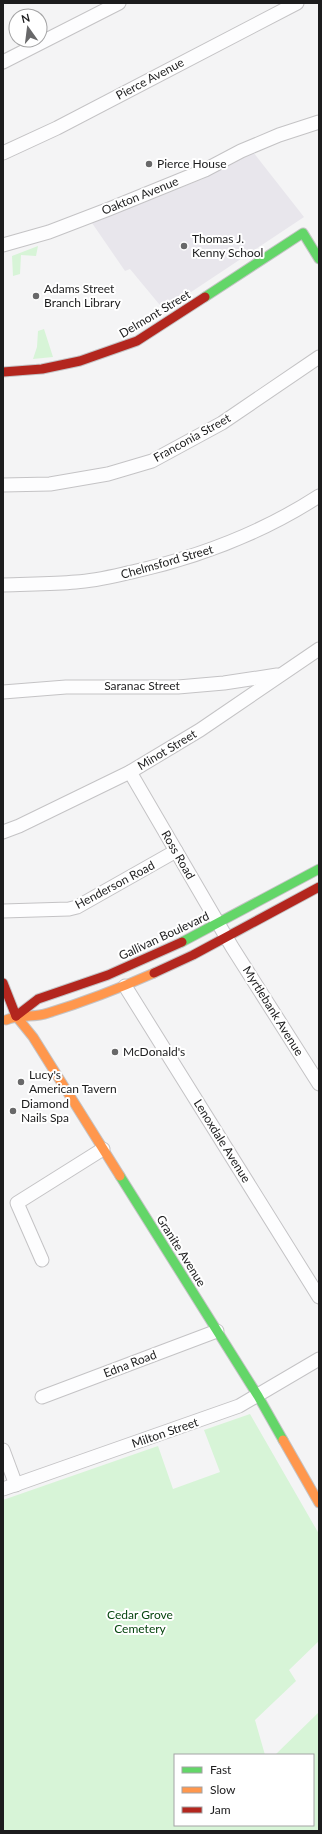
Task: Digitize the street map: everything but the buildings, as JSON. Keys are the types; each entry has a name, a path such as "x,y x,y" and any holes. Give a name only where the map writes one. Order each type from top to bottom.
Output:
{"main road":[{"name":"Delmont Street","path":"3,372 42,369 80,361 114,351 137,341 303,233 319,259"},
{"name":"Gallivan Boulevard","path":"3,1021 16,1016 38,999 125,968 219,923 319,869"},
{"name":"Gallivan Boulevard","path":"16,1016 46,1014 125,986 227,937 318,889"},
{"path":"3,984 16,1016"},
{"path":"3,1007 16,1016"},
{"name":"Granite Avenue","path":"16,1016 33,1037 258,1396 319,1502"}],"street":[{"path":"3,62 118,3"},
{"name":"Pierce Avenue","path":"3,153 57,128 296,3"},
{"name":"Oakton Avenue","path":"3,245 49,232 115,207 205,170 241,151 279,135 319,122"},
{"name":"Franconia Street","path":"3,485 50,484 108,474 152,461 222,423 319,357"},
{"name":"Chelmsford Street","path":"3,585 76,582 112,577 160,566 223,546 289,515 319,496"},
{"name":"Minot Street","path":"3,832 19,826 130,772 200,730 280,674 319,649"},
{"name":"Saranac Street","path":"3,692 66,687 178,687 224,683 280,674"},
{"name":"Ross Road","path":"130,772 227,937"},
{"name":"Henderson Road","path":"3,911 69,909 77,907 176,851"},
{"name":"Myrtlebank Avenue","path":"227,937 319,1084"},
{"name":"Lenoxdale Avenue","path":"125,986 319,1297"},
{"path":"42,1260 17,1203 104,1149"},
{"name":"Edna Road","path":"42,1397 217,1331"},
{"name":"Milton Street","path":"3,1489 233,1409 258,1396 319,1359"},
{"path":"3,1450 16,1485"}],"shaded area":[{"name":"Thomas J. Kenny School","path":"253,152 304,217 164,310 130,269 125,271 92,223 203,179"}],"green space":[{"path":"38,246 36,256 21,255 20,274 13,276 12,256"},
{"path":"44,329 53,357 33,359 37,347 38,331"},
{"name":"Cedar Grove Cemetery","path":"250,1414 319,1534 319,1641 289,1670 296,1681 255,1720 265,1754 174,1754 174,1826 314,1826 314,1754 276,1754 319,1712 319,1831 3,1831 3,1500 158,1446 173,1489 220,1472 204,1430"}],"traffic: fast":[{"path":"205,297 303,233 319,259"},
{"path":"182,942 319,869"},
{"path":"120,1176 258,1396 283,1440"}],"traffic: slow":[{"path":"6,1020 16,1017 38,1015 61,1009 154,973"},
{"path":"16,1016 33,1037 120,1176"},
{"path":"283,1440 319,1503"}],"traffic: jam":[{"path":"3,372 42,369 80,361 137,341 205,297"},
{"path":"154,973 193,955 319,887"},
{"path":"16,1016 38,999 108,975 182,942"},
{"path":"3,983 16,1016"}],"place":[{"name":"Pierce House","path":"149,164"},
{"name":"Thomas J. Kenny School","path":"184,246"},
{"name":"Adams Street Branch Library","path":"36,296"},
{"name":"McDonald's","path":"115,1052"},
{"name":"Lucy's American Tavern","path":"21,1082"},
{"name":"Diamond Nails Spa","path":"13,1111"}]}
